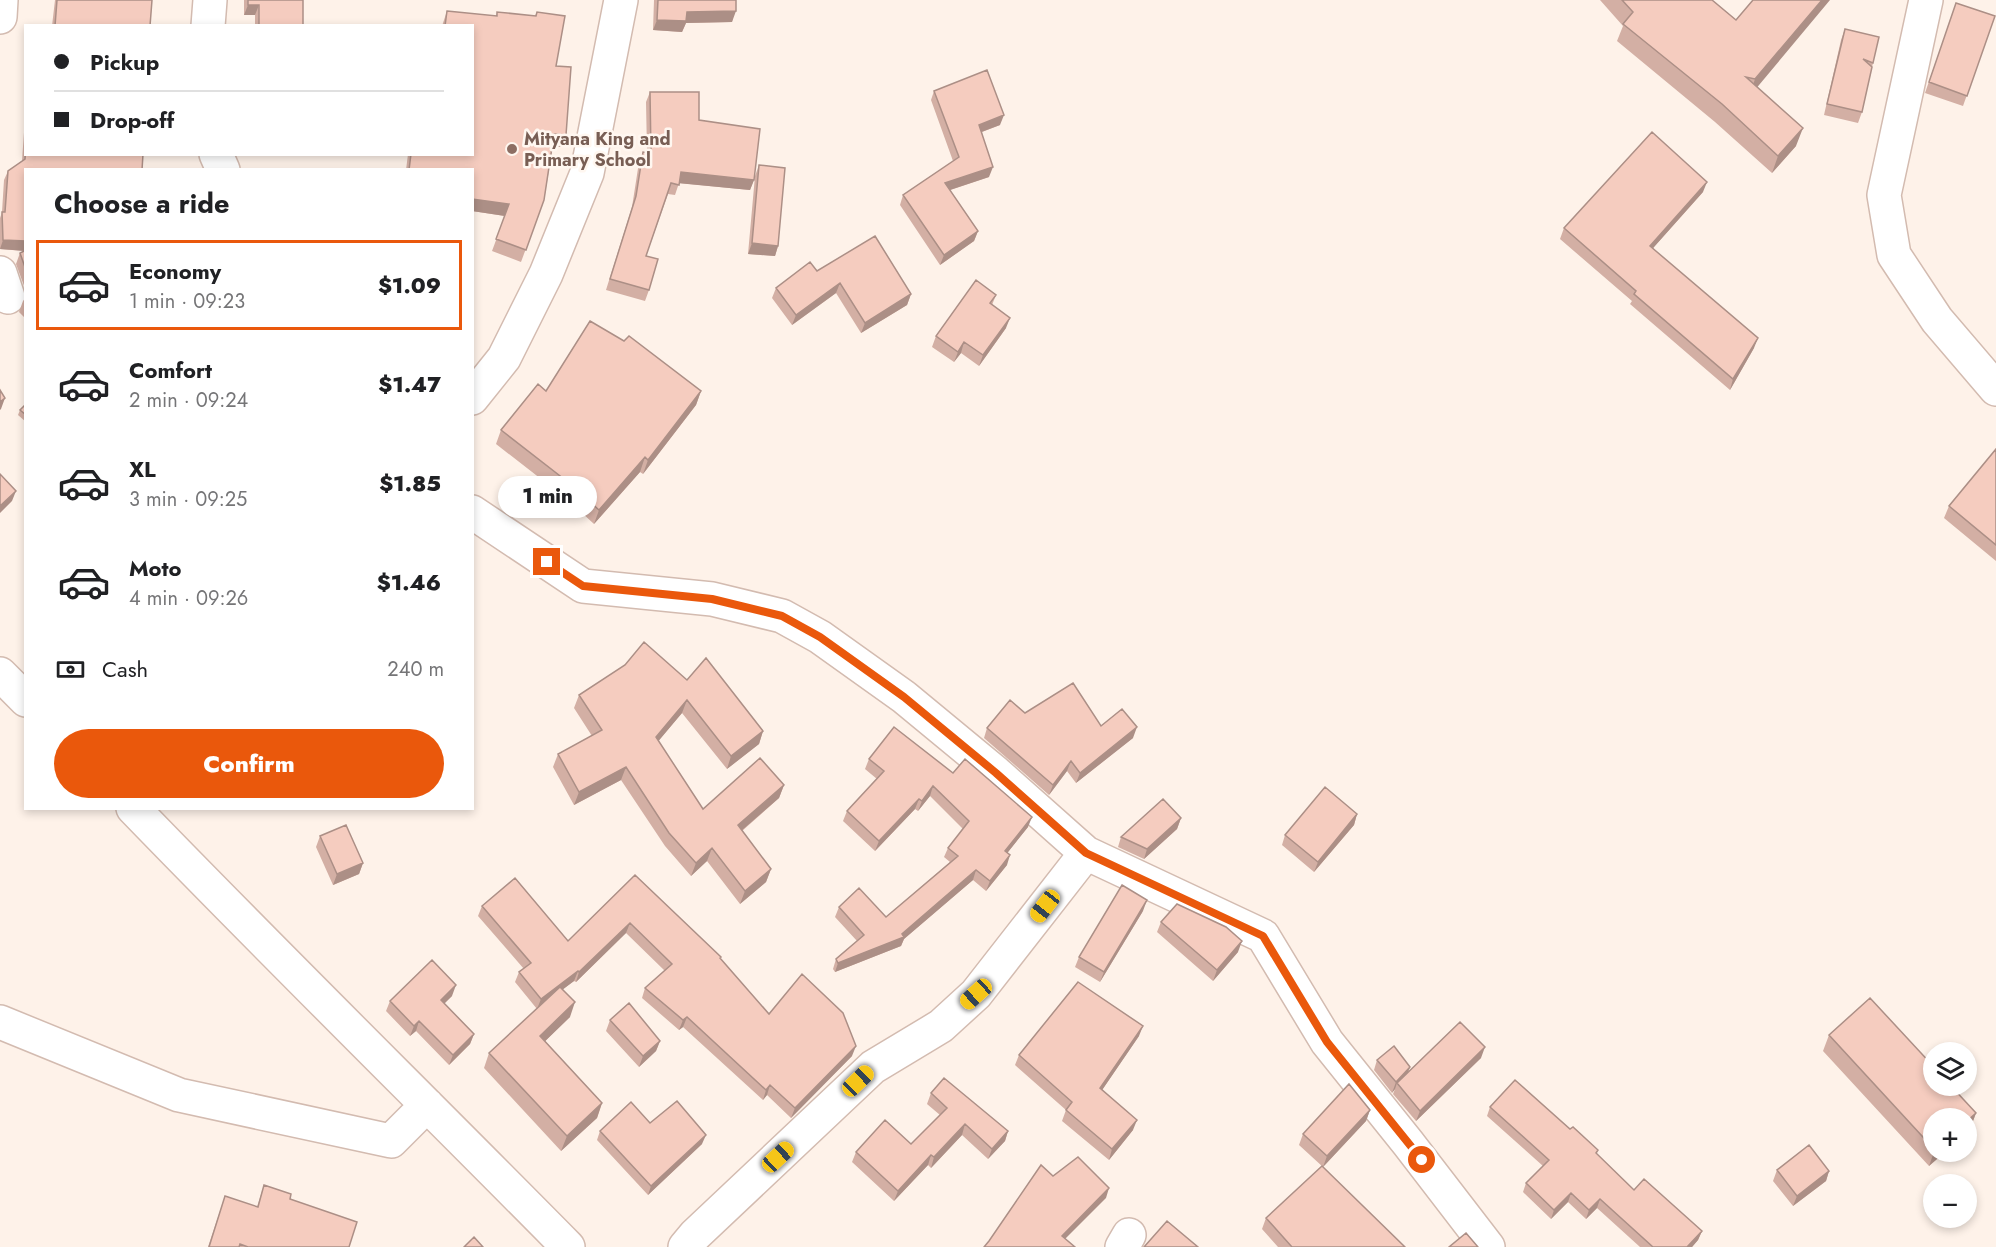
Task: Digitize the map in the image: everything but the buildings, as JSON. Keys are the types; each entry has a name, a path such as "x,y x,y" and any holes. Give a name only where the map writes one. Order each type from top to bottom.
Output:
{"street":[{"path":"0,17 1,0"},
{"path":"208,24 210,0"},
{"path":"474,396 504,358 546,274 587,173 621,0"},
{"path":"1926,0 1884,195 1894,255 1937,320 1996,389"},
{"path":"474,513 583,586 712,599 782,616 820,637 904,697 996,773 1086,853 1263,936 1327,1042 1488,1247"},
{"path":"0,674 24,698"},
{"path":"135,810 294,974 568,1247"},
{"path":"685,1247 873,1066 941,1026 976,994 1086,853"},
{"path":"0,1022 179,1095 391,1141 427,1105"}],"place":[{"name":"Mityana King and Primary School","path":"512,149"}],"route":[{"path":"547,562 583,586 712,599 782,616 820,637 904,697 996,773 1086,853 1263,936 1327,1042 1422,1160"}]}
